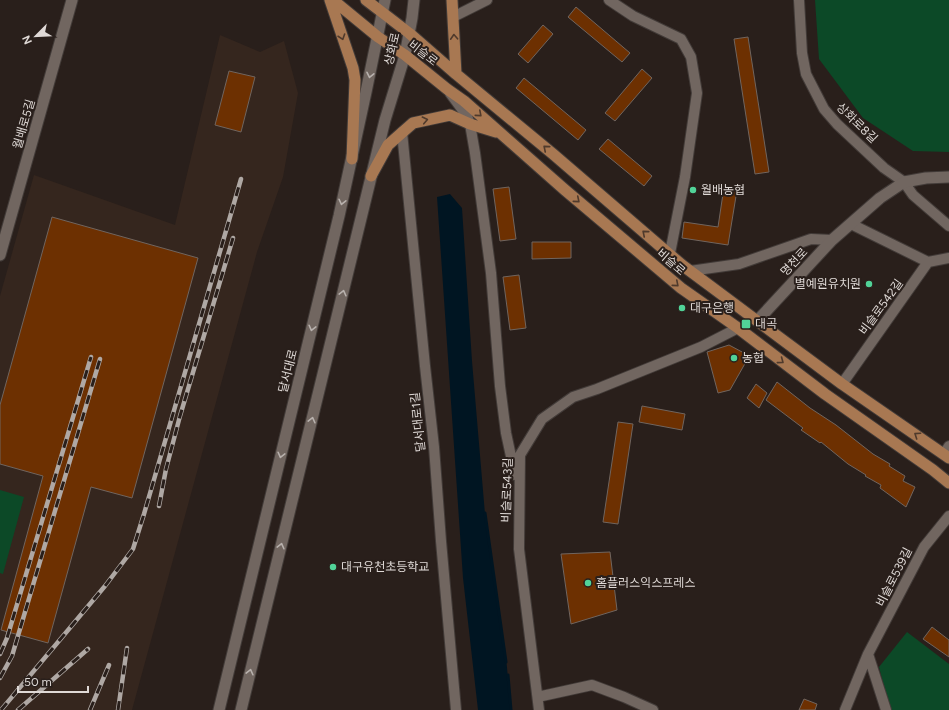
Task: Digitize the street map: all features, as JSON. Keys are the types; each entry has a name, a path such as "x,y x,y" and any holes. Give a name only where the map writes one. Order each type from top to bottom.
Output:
{"main road":[{"name":"월배로5길","path":"0,255 72,0"},
{"path":"330,0 353,68 355,80 352,159"},
{"name":"비슬로","path":"333,0 378,37 405,55 447,90 464,101 565,190 681,288 949,483"},
{"name":"비슬로","path":"366,0 409,33 690,270 842,384 947,453"},
{"name":"상화로","path":"378,37 385,0"},
{"path":"452,0 456,74"},
{"name":"상화로","path":"371,176 390,102 405,55 412,18 413,2"},
{"name":"달서대로","path":"219,710 352,159 378,37"},
{"path":"241,710 371,176 388,145 413,123 450,115 470,124 502,134"},
{"name":"명천로","path":"758,320 832,240 880,198 904,182 926,178 949,177"}],"street":[{"path":"453,17 487,0"},
{"name":"비슬로","path":"609,0 633,16 681,39 691,57 697,93 670,253"},
{"name":"상화로8길","path":"799,0 802,53 806,74 824,109 837,124 884,168 904,182"},
{"path":"447,90 467,116 470,124 480,180 491,273 500,386 506,433 519,501"},
{"name":"달서대로1길","path":"402,132 434,447 440,541 456,710"},
{"path":"904,182 913,195 949,226"},
{"path":"851,224 928,262 949,258"},
{"path":"690,270 739,264 811,239 832,240"},
{"name":"비슬로542길","path":"842,384 928,262"},
{"name":"비슬로543길","path":"539,710 519,549 520,455 542,419 573,397 597,389 701,347 738,328"},
{"name":"비슬로539길","path":"845,710 868,654 924,547 949,516"},
{"path":"868,654 886,710"},
{"path":"542,696 592,685 653,710"}],"shaded area":[{"path":"220,35 260,52 284,41 298,93 283,177 257,252 132,710 0,710 0,296 34,175 175,225"}],"green space":[{"path":"815,0 949,0 949,152 913,151 863,118 819,59"},
{"path":"0,490 24,497 3,574 0,573"},
{"path":"907,632 949,664 949,710 890,710 879,667"}],"water":[{"path":"450,194 462,208 472,361 485,514 506,657 511,710 478,710 463,578 437,197"}],"building":[{"path":"576,7 630,53 622,62 568,17"},
{"path":"543,25 553,34 528,63 518,54"},
{"path":"748,37 769,172 755,174 734,39"},
{"path":"642,69 652,78 615,121 605,113"},
{"path":"229,71 255,77 241,132 215,125"},
{"path":"524,78 586,130 578,140 516,88"},
{"path":"608,139 652,176 644,186 599,149"},
{"path":"509,187 516,239 500,241 493,189"},
{"path":"724,187 737,190 728,245 682,238 684,222 718,227"},
{"path":"52,217 198,258 132,498 91,487 48,643 1,630 43,476 0,464 0,405"},
{"path":"532,242 571,242 571,258 532,259"},
{"path":"519,275 526,328 510,330 503,277"},
{"path":"729,345 744,353 747,360 730,390 718,393 707,352"},
{"path":"777,382 810,408 836,425 873,454 890,464 889,466 905,476 903,481 915,487 906,507 880,488 881,485 865,476 866,475 848,464 821,442 820,443 801,430 803,428 766,400"},
{"path":"756,384 767,393 759,408 747,398"},
{"path":"642,406 685,414 682,430 639,422"},
{"path":"618,422 633,424 618,524 603,522"},
{"path":"610,552 617,610 571,624 561,554"},
{"path":"932,627 949,640 949,657 923,639"},
{"path":"804,699 817,704 815,710 799,710"}],"waterway":[{"path":"485,513 506,662"},
{"path":"508,675 511,710"}],"railway":[{"path":"1,710 105,586 133,549 241,179"},
{"path":"159,506 166,469 180,416 233,238"},
{"path":"0,654 7,638 91,357"},
{"path":"0,678 12,656 100,359"},
{"path":"118,710 127,648"},
{"path":"18,710 88,649"},
{"path":"90,710 109,665"}],"place":[{"name":"월배농협","path":"693,190"},
{"name":"별예원유치원","path":"869,284"},
{"name":"대구은행","path":"682,308"},
{"name":"대곡","path":"746,324"},
{"name":"농협","path":"734,358"},
{"name":"대구유천초등학교","path":"333,567"},
{"name":"홈플러스익스프레스","path":"588,583"}]}
